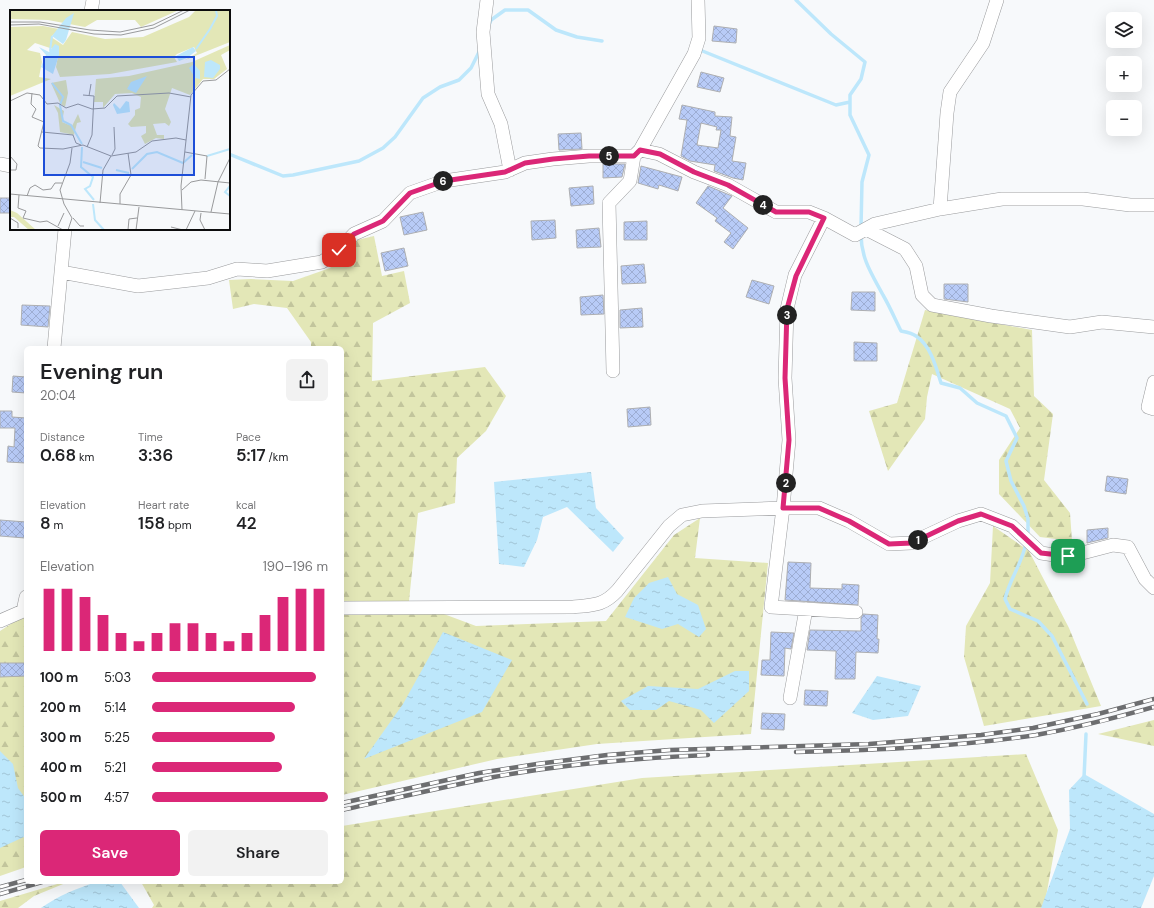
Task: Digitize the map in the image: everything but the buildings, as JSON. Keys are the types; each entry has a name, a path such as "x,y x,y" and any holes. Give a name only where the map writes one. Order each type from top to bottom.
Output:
{"street":[{"path":"91,10 92,0"},
{"path":"487,0 483,32 488,94 501,124 510,170"},
{"path":"613,371 609,203 630,181 637,153 694,54 699,38 698,0"},
{"path":"940,209 947,113 950,92 983,43 997,0"},
{"path":"61,272 138,286 208,278 237,270 267,271 322,262 339,250 354,234 383,221 410,193 444,181 505,172 525,163 553,159 637,153 660,154 694,172 728,185 776,212 809,212 824,218 855,235 875,224 940,209 1002,199 1083,199 1130,205 1154,205"},
{"path":"0,164 10,166"},
{"path":"824,218 796,276 787,309 785,378 789,440 783,508 771,607 856,612"},
{"path":"866,229 905,249 916,266 922,295 932,305 991,316 1070,327 1102,322 1154,327"},
{"path":"54,346 65,230"},
{"path":"1154,382 1148,407 1154,408"},
{"path":"344,608 573,607 595,605 609,599 617,591 669,526 682,515 702,511 783,508 819,508 849,521 889,544 912,543 958,521 981,514 1012,526 1041,553 1068,556 1113,545 1128,547 1145,579 1154,588"},
{"path":"0,622 23,611 24,608"},
{"path":"790,698 806,609"}],"green space":[{"path":"374,236 382,276 404,271 410,303 373,323 372,381 485,367 506,396 486,431 457,458 455,503 418,513 409,601 476,626 606,621 674,535 700,518 695,558 768,563 751,734 597,744 497,759 344,795 344,346 311,346 311,342 287,308 254,304 233,309 229,280 251,279 293,281 330,268 357,240"},
{"path":"925,310 1032,330 1034,396 1053,414 1044,480 1070,513 1072,541 1040,537 999,494 999,460 1020,428 1010,409 932,374 927,397 925,419 888,471 869,411 897,403"},
{"path":"993,526 1029,551 1069,628 1101,706 984,726 964,657 966,626 990,583"},
{"path":"24,615 24,868 0,876 0,631"},
{"path":"1154,720 1154,746 1098,734"},
{"path":"1026,754 1058,830 1044,908 152,908 154,905 142,884 344,884 344,826 642,778"},
{"path":"57,884 63,884 34,896 18,908 0,908 0,901"}],"water":[{"path":"591,472 596,508 624,538 613,552 567,507 543,517 537,540 524,567 499,564 494,482"},
{"path":"668,577 677,594 698,605 706,629 699,637 678,624 662,629 625,617 634,598 649,583"},
{"path":"443,632 512,660 482,712 364,759 403,704"},
{"path":"735,671 749,671 749,691 714,723 701,710 669,701 656,710 630,710 621,701 648,686 698,689"},
{"path":"877,676 921,686 908,716 873,720 852,713"},
{"path":"0,751 13,764 18,788 24,796 24,837 0,848"},
{"path":"1084,774 1154,814 1154,876 1141,908 1041,908 1070,829 1069,790"},
{"path":"91,884 121,884 139,908 41,908"}],"waterway":[{"path":"796,0 831,34 865,62 861,79 850,95 850,115 869,155 862,182 861,227"},
{"path":"489,25 491,20 505,10 528,10 556,30 577,37 602,41"},
{"path":"230,154 283,176 359,161 383,148 395,137 423,98 440,87 459,80 471,68 480,50"},
{"path":"700,50 836,105 850,102"},
{"path":"861,235 865,260 901,331 914,335 926,345 941,383 960,388 977,403 1006,416 1017,438 1006,461 1011,481 1024,506 1028,519 1028,535"},
{"path":"1026,543 1022,558 1007,591 1005,599 1010,609 1038,621 1052,636 1087,704"},
{"path":"1084,778 1086,734"}],"railway":[{"path":"344,803 479,773 607,755 670,750 869,744 981,735 1033,728 1098,714 1154,699"},
{"path":"796,752 916,747 1006,739 1066,729 1154,707"},
{"path":"344,810 520,772 600,762 708,755"},
{"path":"0,887 24,881"},
{"path":"0,894 35,884"}],"route":[{"path":"339,250 354,234 383,221 410,193 444,181 505,172 525,163 589,156 634,156 640,150 660,154 694,172 728,185 776,212 809,212 824,218 796,276 787,309 785,378 789,440 783,508 819,508 849,521 889,544 912,543 958,521 981,514 1012,526 1041,553 1068,556"}]}
